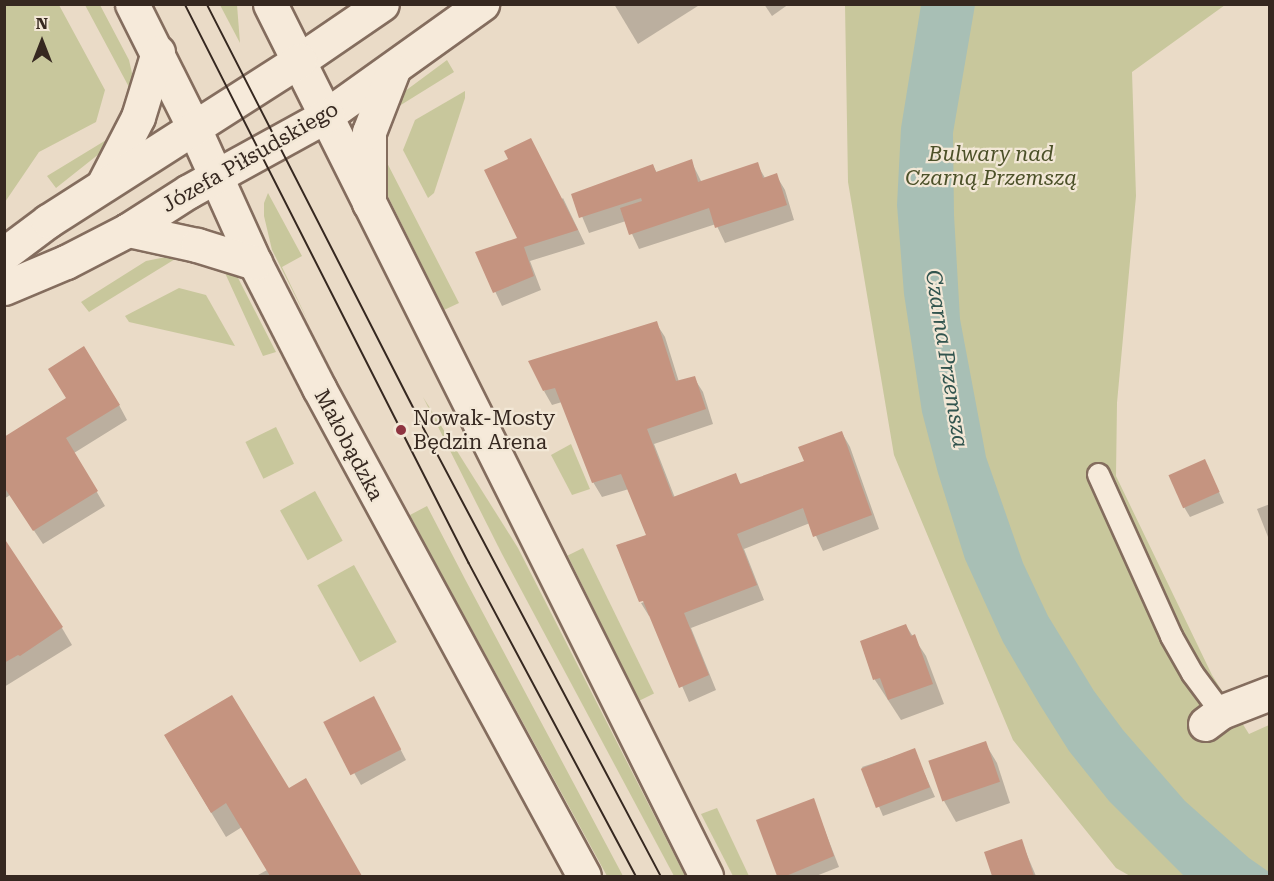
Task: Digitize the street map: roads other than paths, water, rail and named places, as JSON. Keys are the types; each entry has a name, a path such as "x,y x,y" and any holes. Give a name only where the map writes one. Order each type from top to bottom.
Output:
{"street":[{"name":"Małobądzka","path":"132,4 158,52 255,263 350,448 584,876"},
{"path":"270,4 300,60 705,876"},
{"path":"4,254 104,184 300,60 382,4"},
{"name":"Józefa Piłsudskiego","path":"4,288 66,262 128,230 215,176 327,115 393,70 482,4"},
{"path":"104,184 138,117 158,52"},
{"path":"369,203 369,132 393,70"},
{"path":"128,230 197,244 255,263"},
{"path":"1213,718 1269,693"}],"lane":[{"path":"1098,474 1171,636 1192,673 1213,718"}],"water":[{"name":"Czarna Przemsza","path":"921,5 975,5 953,133 954,215 960,319 986,457 1023,563 1048,616 1094,691 1123,730 1185,801 1249,858 1269,872 1269,876 1184,876 1109,801 1069,751 1040,705 1003,642 965,559 922,412 904,294 897,205 901,128"}],"tram line":[{"path":"185,4 469,563 636,876"},
{"path":"207,4 420,421 661,876"}],"place":[{"name":"Nowak-Mosty Będzin Arena","path":"401,430"}],"park label":[{"name":"Bulwary nad Czarną Przemszą","path":"991,166"}]}
